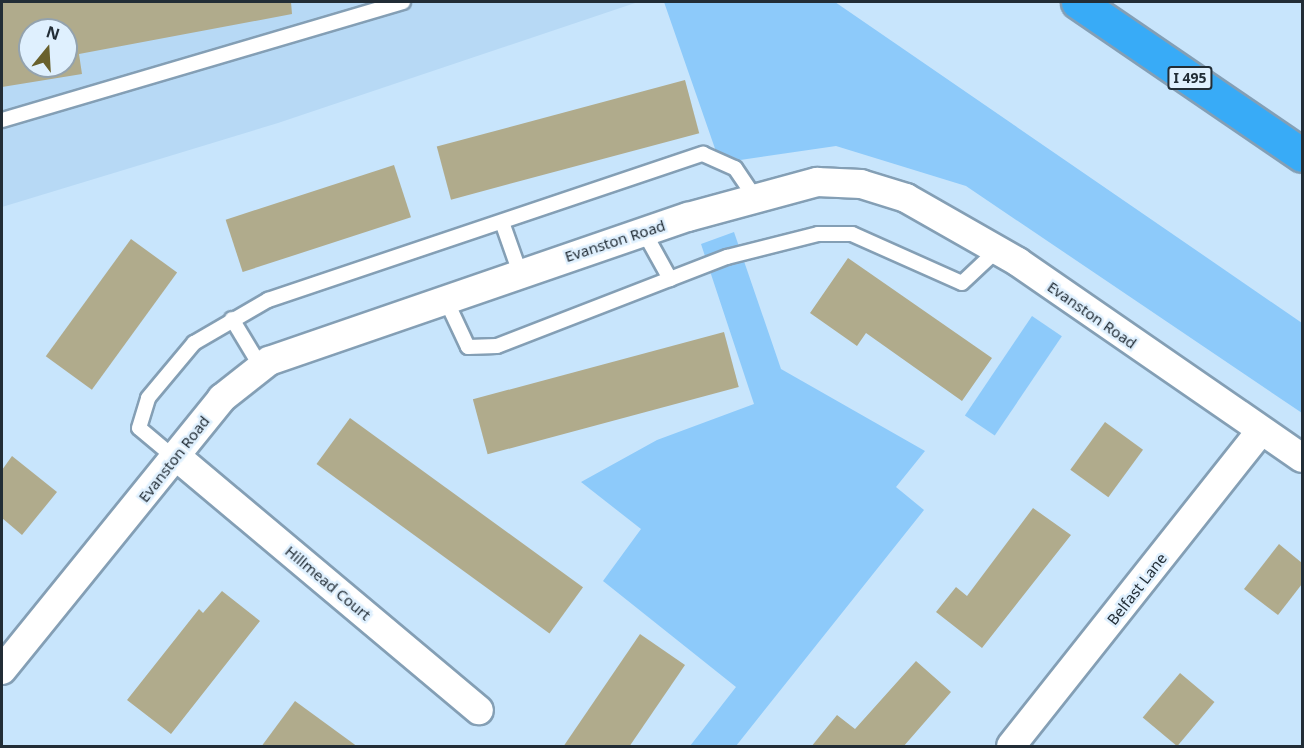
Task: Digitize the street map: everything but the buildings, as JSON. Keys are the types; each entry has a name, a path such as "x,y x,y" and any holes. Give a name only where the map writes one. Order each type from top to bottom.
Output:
{"highway":[{"name":"I 495","path":"1078,2 1302,155"}],"street":[{"name":"Evanston Road","path":"2,670 11,638 176,458 222,398 261,367 298,347 520,273 754,196 817,182 861,184 906,198 997,250 1302,459"},
{"name":"Belfast Lane","path":"1013,746 1261,431"},
{"name":"Hillmead Court","path":"176,458 479,710"}],"lane":[{"path":"2,120 403,2"},
{"path":"176,458 139,428 139,416 194,343 232,319 289,293 703,154 735,168 754,196"},
{"path":"502,222 520,273"},
{"path":"644,232 669,279"},
{"path":"445,298 468,347 496,346 669,279 818,234 852,234 962,283 997,250"},
{"path":"232,319 261,367"}],"shaded area":[{"path":"2,2 638,2 278,123 2,207"},
{"path":"664,2 835,2 1302,323 1302,413 966,186 836,146 720,163"},
{"path":"734,232 781,369 925,451 896,487 924,510 736,746 690,746 736,687 603,581 641,529 581,482 657,440 754,404 701,244"},
{"path":"1032,316 1062,336 995,436 965,415"}]}
